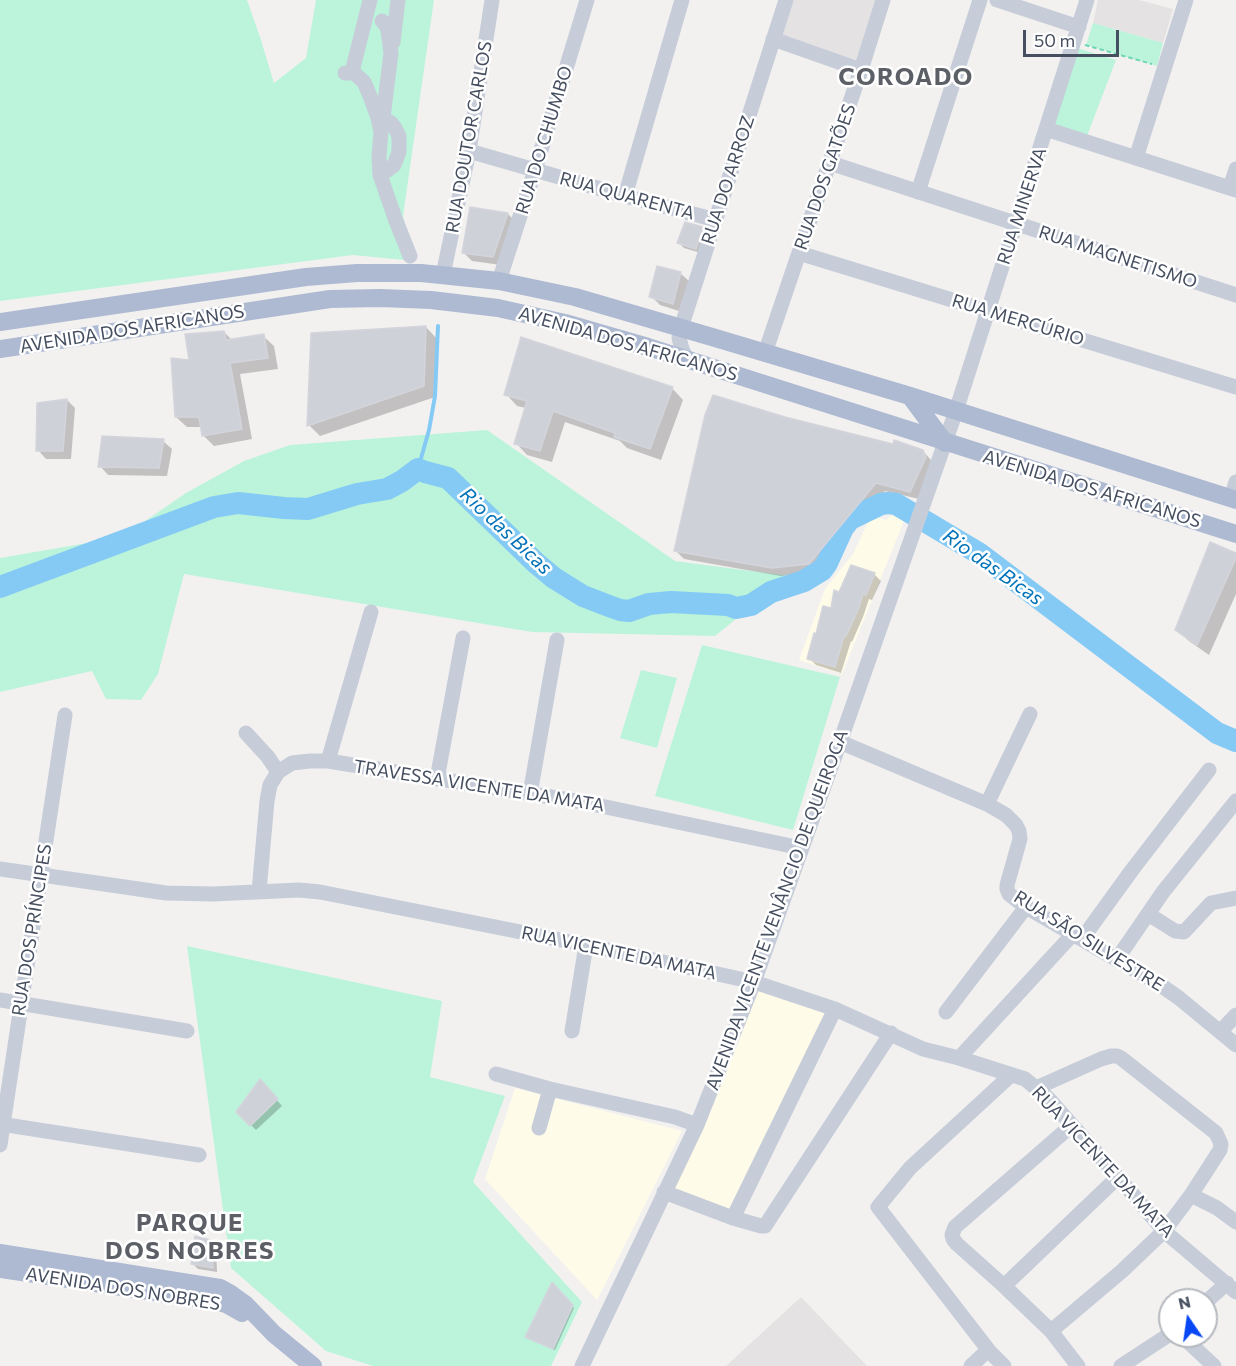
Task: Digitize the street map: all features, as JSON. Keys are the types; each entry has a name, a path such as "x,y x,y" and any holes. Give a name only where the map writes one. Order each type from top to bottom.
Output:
{"main road":[{"name":"AVENIDA DOS AFRICANOS","path":"0,322 306,277 357,273 421,273 499,280 575,297 1234,494"},
{"name":"AVENIDA DOS AFRICANOS","path":"0,349 330,299 431,300 498,308 565,323 687,360 1236,534"},
{"path":"910,396 945,443"},
{"name":"AVENIDA DOS NOBRES","path":"0,1253 220,1288 245,1304 274,1334"},
{"name":"AVENIDA DOS NOBRES","path":"0,1269 215,1301 236,1309 274,1334 313,1366"}],"street":[{"path":"370,0 349,73 354,73 364,82 382,125"},
{"path":"366,17 371,21 386,20 391,16 392,3 390,0"},
{"path":"398,0 379,157 380,175 410,256"},
{"name":"RUA DOUTOR CARLOS","path":"443,275 469,152 492,0"},
{"name":"RUA DO CHUMBO","path":"499,280 587,0"},
{"path":"625,196 682,0"},
{"name":"RUA DO ARROZ","path":"687,360 679,338 681,328 786,0"},
{"name":"RUA DOS GATÕES","path":"765,353 861,70 882,0"},
{"path":"918,192 980,0"},
{"path":"997,0 1076,34"},
{"name":"RUA MINERVA","path":"945,443 1087,0"},
{"path":"1136,158 1186,0"},
{"path":"382,21 388,31 391,53"},
{"path":"774,39 861,70"},
{"path":"1046,129 1233,189 1236,169"},
{"name":"RUA QUARENTA","path":"469,152 716,220"},
{"name":"RUA MAGNETISMO","path":"830,163 1236,295"},
{"name":"RUA MERCÚRIO","path":"799,253 1236,387"},
{"name":"AVENIDA VICENTE VENÂNCIO DE QUEIROGA","path":"582,1366 696,1125 754,982 945,443"},
{"path":"328,761 371,612"},
{"path":"438,778 463,638"},
{"path":"530,794 557,640"},
{"path":"987,804 1030,714"},
{"name":"RUA DOS PRÍNCIPES","path":"0,1145 65,715"},
{"path":"246,733 278,772 270,785 267,801 259,891"},
{"name":"RUA SÃO SILVESTRE","path":"840,742 987,804 1006,815 1016,825 1020,838 1007,889 1009,894 1026,907 1117,959 1179,998 1236,1045"},
{"name":"TRAVESSA VICENTE DA MATA","path":"278,772 292,763 328,761 582,802 801,848"},
{"path":"959,1058 1078,936 1209,770"},
{"path":"1117,959 1163,892 1236,801"},
{"name":"RUA VICENTE DA MATA","path":"0,869 166,892 213,894 299,890 320,892 586,945 754,982 835,1009 923,1049 1025,1079 1048,1098 1164,1231 1231,1288"},
{"path":"1148,914 1175,931 1184,932 1211,903 1236,898"},
{"path":"946,1012 1026,907"},
{"path":"572,1031 586,945"},
{"path":"0,1000 187,1031"},
{"path":"733,1218 835,1009"},
{"path":"1220,1032 1236,1015"},
{"path":"664,1192 763,1227 891,1033"},
{"path":"1036,1088 1101,1059 1117,1056 1216,1133 1221,1144 1220,1150 1191,1195 1164,1231 1122,1271 1051,1331"},
{"path":"496,1074 550,1089 675,1117 696,1125"},
{"path":"1004,1366 988,1350 878,1208 910,1168 1011,1075"},
{"path":"539,1128 550,1089"},
{"path":"2,1124 199,1155"},
{"path":"1072,1125 955,1227 952,1235 957,1244 1051,1331 1078,1366"},
{"path":"1004,1286 1118,1177"},
{"path":"1191,1195 1236,1222"},
{"path":"1122,1366 1158,1342"},
{"path":"1195,1348 1214,1366"},
{"path":"971,1366 988,1350"}],"path":[{"path":"1076,34 1164,68"}],"shaded area":[{"path":"786,0 883,0 861,70 774,39"},
{"path":"1098,0 1139,0 1173,9 1163,43 1093,23"},
{"path":"893,513 906,516 842,674 799,660 825,589 853,554 869,520 875,516 886,520"},
{"path":"754,982 835,1009 733,1218 664,1192"},
{"path":"515,1088 682,1131 597,1300 485,1179"},
{"path":"801,1297 867,1366 726,1366"}],"green space":[{"path":"0,0 247,0 274,83 306,58 316,0 434,0 403,216 415,261 353,255 0,301"},
{"path":"1093,23 1163,43 1157,66 1086,45"},
{"path":"1077,48 1116,60 1087,136 1052,124"},
{"path":"487,430 675,561 789,576 715,636 532,632 184,574 158,674 141,700 106,699 92,671 0,692 0,558 122,537 186,493 244,461 290,445"},
{"path":"702,645 840,677 793,830 655,796"},
{"path":"641,670 677,678 657,748 620,738"},
{"path":"187,946 442,1001 430,1077 505,1096 473,1182 582,1302 551,1366 373,1366 326,1351 231,1268"}],"building":[{"path":"470,207 508,213 493,257 462,253"},
{"path":"685,222 703,227 696,249 677,243"},
{"path":"657,266 681,272 673,304 649,297"},
{"path":"426,326 424,386 307,426 311,333"},
{"path":"224,331 226,340 264,334 268,358 230,363 242,429 202,436 199,417 175,417 171,358 189,360 185,334"},
{"path":"521,337 673,387 650,449 614,437 615,433 553,411 540,451 514,444 527,401 504,395"},
{"path":"713,395 785,417 893,444 894,440 923,450 926,457 910,492 876,483 809,564 772,568 674,551 705,415"},
{"path":"67,399 63,451 36,451 37,403"},
{"path":"102,436 164,439 159,468 98,467"},
{"path":"1210,542 1236,553 1236,558 1197,645 1175,630"},
{"path":"851,565 875,573 844,636 835,667 807,659 823,606 831,608 834,590 839,592"},
{"path":"260,1079 278,1099 250,1126 236,1112"},
{"path":"195,1236 211,1240 213,1268 191,1264"},
{"path":"552,1282 573,1305 553,1349 525,1337"}],"waterway":[{"path":"418,469 429,430 435,396 438,326"},
{"name":"Rio das Bicas","path":"0,587 214,507 238,503 308,509 357,494 387,489 418,469 448,478 536,563 554,578 583,596 620,610 629,611 649,604 671,602 728,605 736,608 751,605 771,592 804,581 822,570 843,528 850,519 888,503 896,504 980,554 1217,733 1236,741"}],"district":[{"name":"COROADO","path":"906,77"},
{"name":"PARQUE DOS NOBRES","path":"190,1237"}]}
